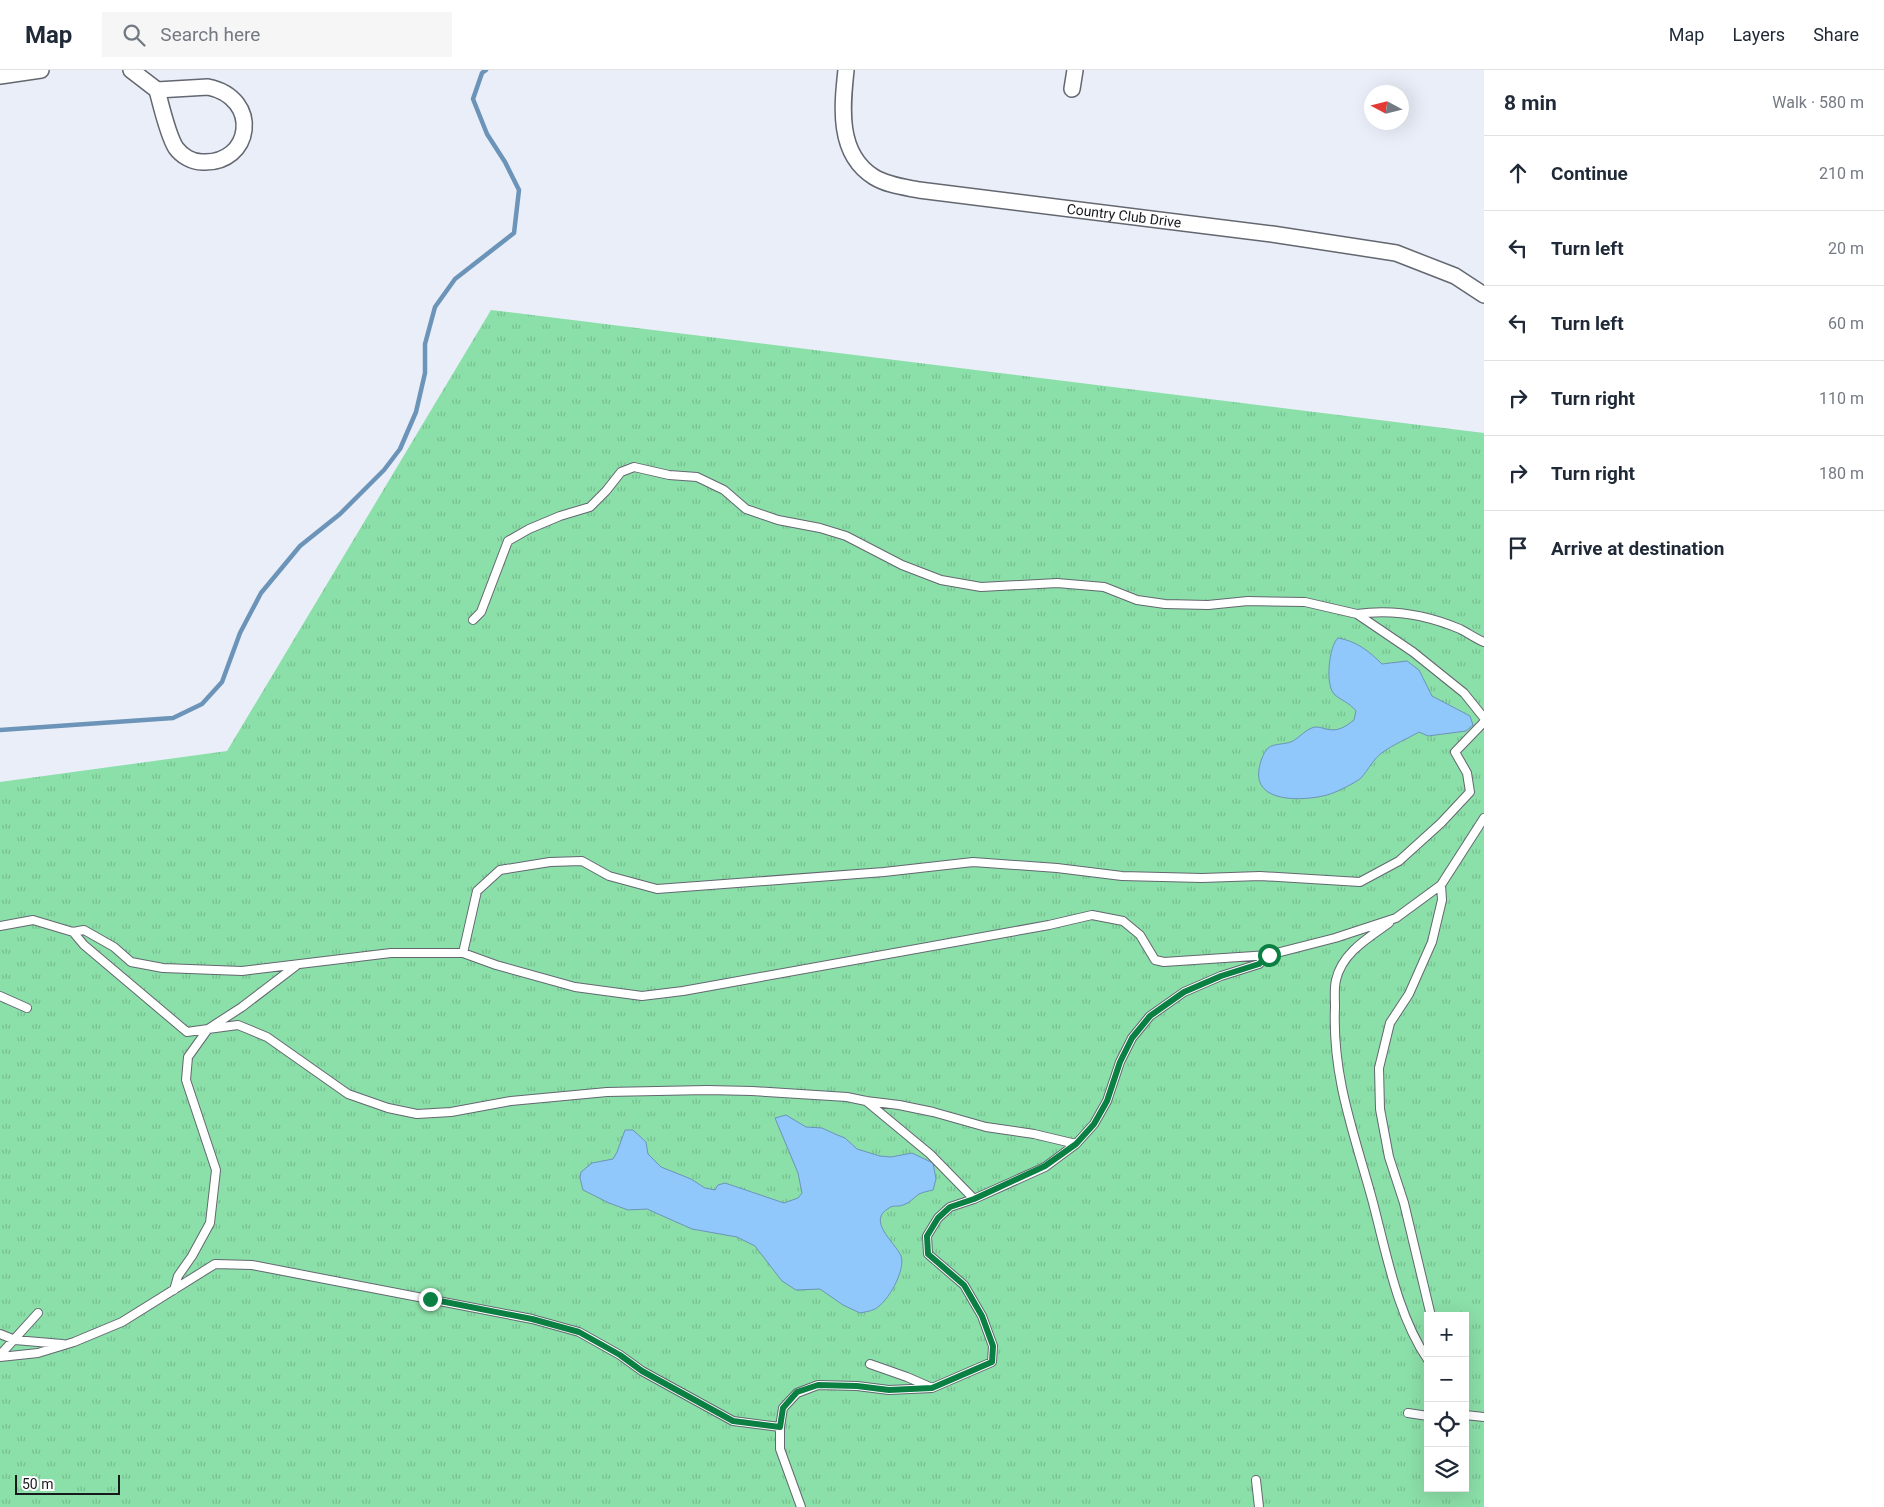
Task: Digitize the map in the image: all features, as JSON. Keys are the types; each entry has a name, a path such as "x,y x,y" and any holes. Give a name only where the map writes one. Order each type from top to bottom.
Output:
{"street":[{"path":"0,76 41,70"},
{"path":"131,70 157,90 171,139 178,150 187,158 198,162 210,163 222,160 232,153 240,143 244,131 244,118 240,106 232,96 220,89 208,86 157,90"},
{"name":"Country Club Drive","path":"846,70 842,105 843,126 850,147 860,164 882,181 919,190 1337,242 1396,253 1455,276 1484,295"},
{"path":"1072,89 1075,70"}],"lane":[{"path":"473,620 481,612 508,541 536,526 590,507 621,472 634,468 669,475 697,477 724,490 746,510 778,520 820,528 846,536 902,565 941,580 981,587 1057,583 1104,587 1137,600 1165,604 1208,605 1248,601 1305,602 1357,614 1374,612 1414,614 1459,629 1484,642"},
{"path":"1357,614 1413,652 1464,693 1484,718"},
{"path":"463,952 478,891 500,870 550,862 582,861 609,876 658,889 884,872 974,862 1057,868 1122,876 1202,878 1260,876 1360,882 1399,862 1441,823 1470,792 1467,773 1456,752 1484,722"},
{"path":"1426,1357 1419,1348 1390,1270 1346,1110 1336,1058 1334,1019 1336,980 1348,955 1441,884 1484,818"},
{"path":"1430,1312 1404,1203 1389,1157 1380,1109 1379,1068 1390,1024 1410,994 1432,942 1442,900 1441,884"},
{"path":"0,926 33,920 73,932 84,930 114,947 131,962 163,968 242,971 391,953 463,952 496,965 575,987 642,996 683,991 1050,925 1092,915 1123,921 1140,935 1155,960 1164,962 1269,955 1335,938 1396,918"},
{"path":"73,932 84,945 187,1032 238,1025 267,1037 348,1094 388,1108 417,1114 451,1112 511,1102 607,1092 752,1091 846,1097 899,1105 933,1112 986,1127 1034,1134 1076,1144"},
{"path":"801,1507 780,1449 780,1427 783,1408 797,1392 818,1385 857,1386 889,1390 932,1388 992,1362 993,1346 982,1316 964,1285 928,1254 927,1236 938,1218 950,1207 974,1199 1045,1166 1076,1144 1094,1124 1107,1101 1120,1062 1132,1038 1150,1016 1184,992 1221,976 1259,964 1269,955"},
{"path":"174,1290 178,1276 192,1256 210,1223 216,1170 186,1080 188,1057 208,1029 242,1007 299,964"},
{"path":"0,996 27,1008"},
{"path":"866,1101 930,1154 974,1199"},
{"path":"0,1356 38,1353 66,1345 122,1322 215,1264 252,1265 532,1319 579,1332 620,1355 642,1371 733,1421 780,1427"},
{"path":"0,1356 38,1313"},
{"path":"0,1334 15,1340 66,1345"},
{"path":"870,1364 932,1388"},
{"path":"1408,1413 1424,1415"},
{"path":"1469,1415 1484,1416"},
{"path":"1256,1480 1259,1507"}],"green space":[{"path":"491,310 1484,433 1484,1507 0,1507 0,782 227,751"}],"water":[{"path":"1338,638 1362,647 1382,664 1407,661 1419,670 1432,696 1470,716 1473,725 1466,731 1428,736 1419,732 1383,752 1361,778 1331,794 1294,799 1272,794 1264,789 1259,780 1260,764 1268,748 1273,745 1293,741 1312,728 1338,729 1354,720 1356,711 1334,694 1331,689 1329,674 1330,657"},
{"path":"786,1115 806,1127 822,1128 845,1138 857,1149 880,1156 891,1157 912,1153 933,1163 936,1179 933,1190 919,1194 910,1202 901,1206 890,1207 883,1213 880,1219 884,1232 898,1250 902,1262 895,1285 885,1300 875,1309 860,1313 843,1305 820,1289 796,1290 782,1281 755,1246 737,1237 692,1229 647,1209 628,1210 583,1190 580,1178 581,1172 592,1163 613,1159 625,1130 633,1130 646,1142 648,1154 661,1167 691,1179 705,1188 715,1190 718,1185 725,1183 784,1203 798,1198 802,1193 798,1173 775,1118"}],"waterway":[{"path":"0,730 173,718 202,704 222,682 240,633 261,593 300,546 340,514 384,470 400,449 416,412 425,373 425,344 435,307 455,279 514,233 519,190 505,162 487,134 473,99 482,73 486,70"}],"route":[{"path":"430,1299 532,1319 579,1332 620,1355 642,1371 733,1421 780,1427 783,1408 797,1392 818,1385 857,1386 889,1390 932,1388 992,1362 993,1346 982,1316 964,1285 928,1254 927,1236 938,1218 950,1207 974,1199 1045,1166 1076,1144 1094,1124 1107,1101 1120,1062 1132,1038 1150,1016 1184,992 1221,976 1259,964 1269,955"}]}
